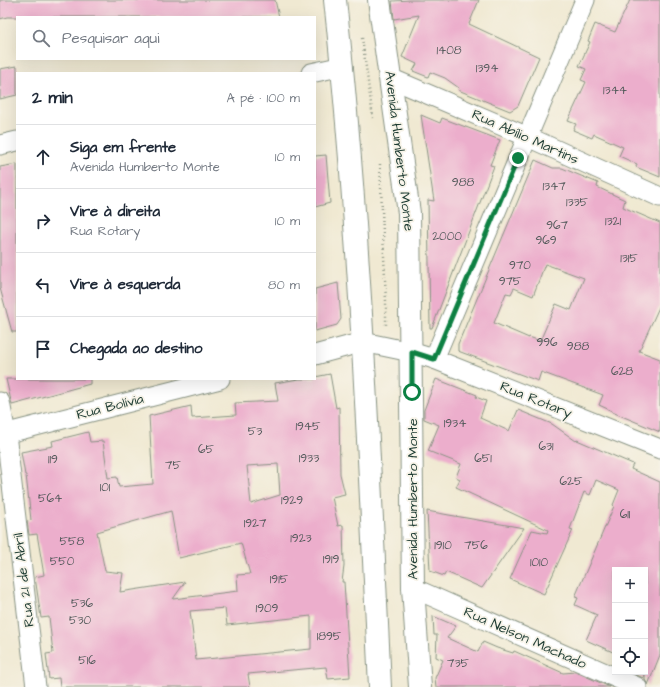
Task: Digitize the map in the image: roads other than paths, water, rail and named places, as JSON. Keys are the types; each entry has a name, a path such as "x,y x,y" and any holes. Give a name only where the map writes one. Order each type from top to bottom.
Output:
{"main road":[{"path":"335,0 342,66 363,342 380,687"},
{"name":"Avenida Humberto Monte","path":"379,0 409,213 412,352 413,588 420,687"}],"street":[{"path":"434,359 585,0"},
{"path":"315,72 342,66"},
{"name":"Rua Abílio Martins","path":"390,78 528,137 660,197"},
{"path":"0,145 16,141"},
{"path":"316,355 363,342 412,352"},
{"name":"Rua Rotary","path":"412,352 434,359 660,449"},
{"name":"Rua Bolívia","path":"3,434 216,380"},
{"name":"Rua 21 de Abril","path":"0,402 36,687"},
{"name":"Rua Nelson Machado","path":"413,588 637,687"}]}
